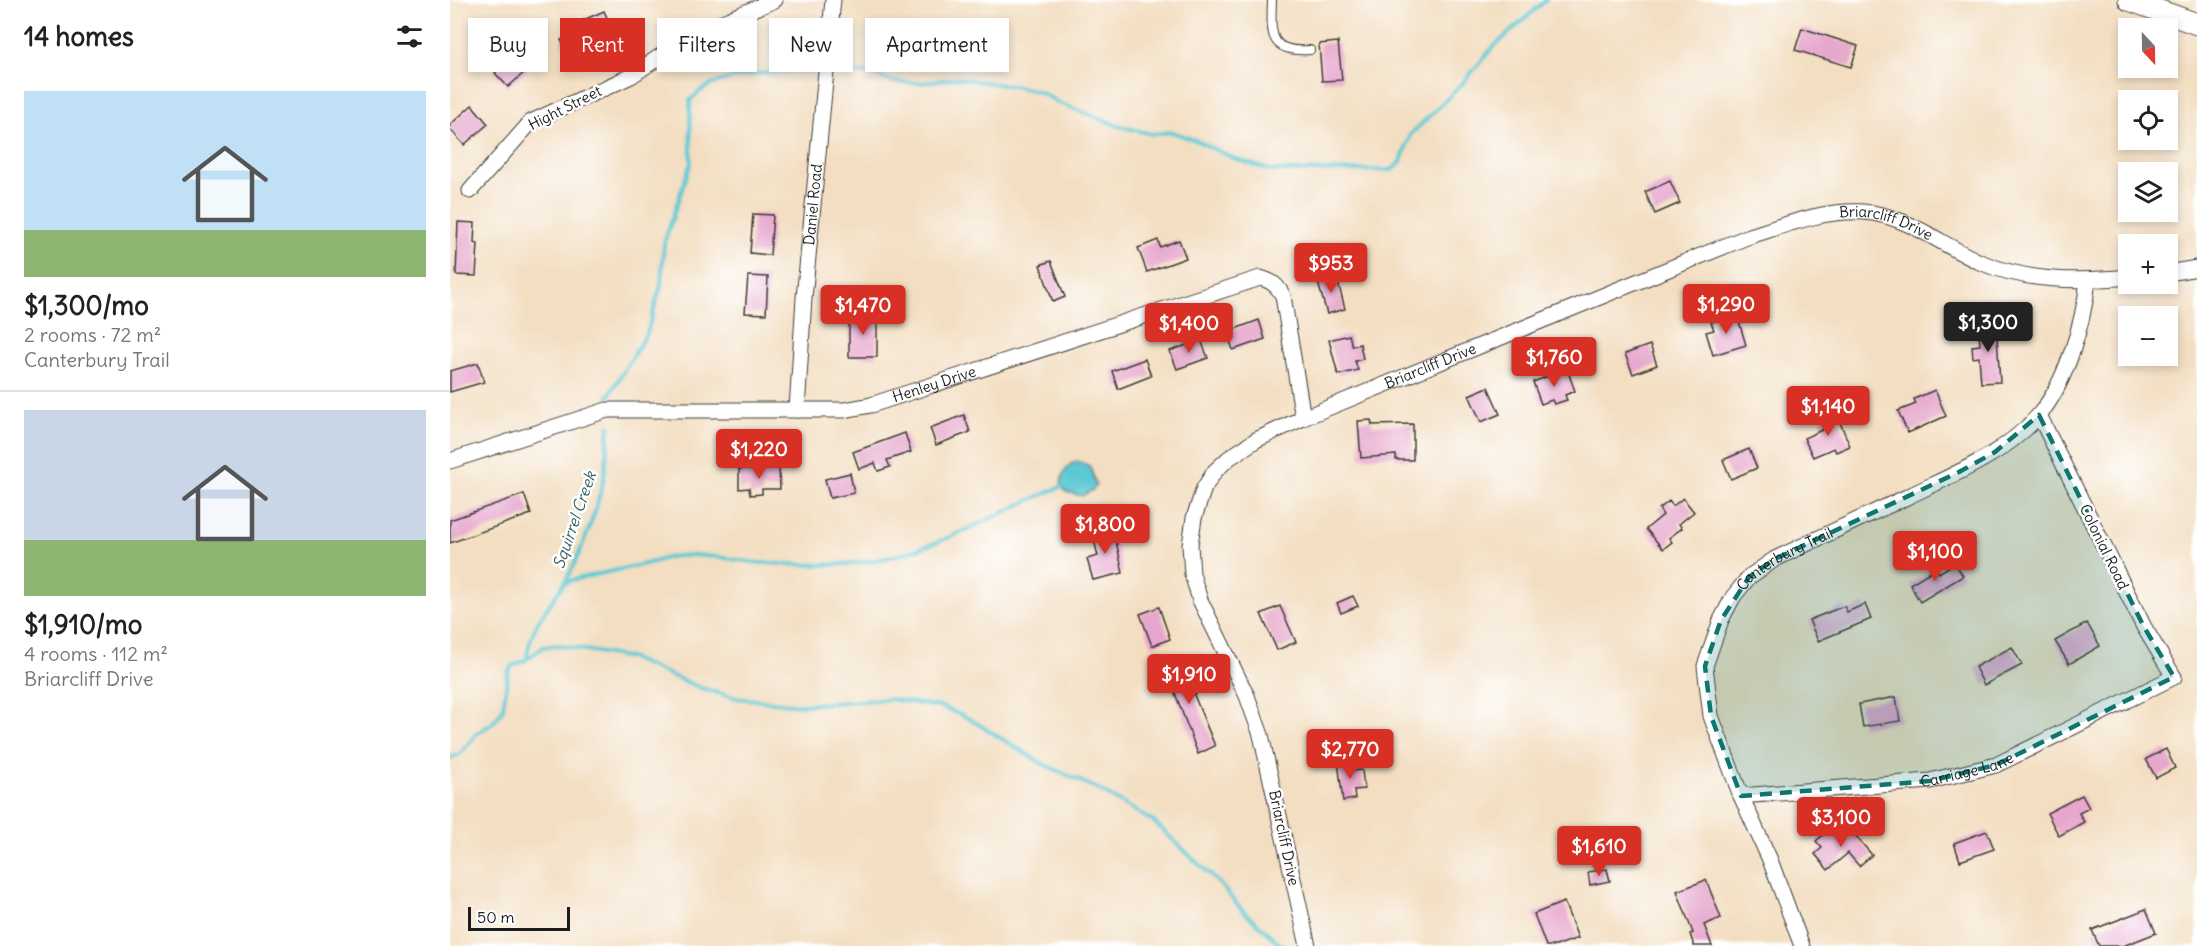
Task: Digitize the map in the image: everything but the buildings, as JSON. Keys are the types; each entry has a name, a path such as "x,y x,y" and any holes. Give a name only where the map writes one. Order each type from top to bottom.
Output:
{"main road":[{"path":"2129,0 2197,24"}],"street":[{"name":"Hight Street","path":"470,190 531,122 631,75 725,21 775,0"},
{"name":"Daniel Road","path":"797,410 804,298 833,0"},
{"name":"Briarcliff Drive","path":"1308,946 1261,735 1247,696 1200,600 1192,574 1190,545 1194,518 1204,488 1215,471 1229,458 1256,440 1303,418 1747,237 1815,215 1864,212 1889,217 1926,232 1980,262 2010,272 2044,278 2088,281 2118,279"},
{"path":"2178,271 2197,268"},
{"name":"Henley Drive","path":"450,461 607,410 844,410 871,405 1260,278 1278,287 1283,296 1303,418"},
{"name":"Canterbury Trail","path":"1802,946 1770,860 1741,796 1711,716 1705,666 1721,620 1749,577 1775,559 1948,477 1995,452 2020,434 2039,415 2060,381 2085,306 2088,281"},
{"name":"Colonial Road","path":"2039,415 2144,627 2174,677"},
{"name":"Carriage Lane","path":"1741,796 1930,781 1996,765 2174,677"}],"lane":[{"path":"1272,0 1274,41 1294,51 1310,50"}],"highlighted area":[{"path":"2039,415 2144,627 2174,677 1996,765 1930,781 1741,796 1711,716 1705,666 1721,620 1749,577 1775,559 1959,472 1995,452"}],"water":[{"path":"1077,461 1090,466 1096,485 1093,490 1082,496 1066,492 1061,486 1065,471"}],"waterway":[{"path":"836,72 869,73 893,82 921,83 955,78 1019,87 1040,92 1059,103 1119,126 1152,134 1172,132 1233,158 1272,171 1392,170 1401,161 1411,134 1462,84 1492,48 1546,0"},
{"name":"Squirrel Creek","path":"608,397 647,333 661,285 664,243 691,162 690,100 715,83 742,76 774,72"},
{"name":"Squirrel Creek","path":"527,658 529,644 538,622 570,573 592,519 604,479 609,426"},
{"path":"562,585 572,580 680,556 708,556 788,564 872,561 946,539 1063,486"},
{"path":"450,758 460,754 476,734 493,723 503,709 508,672 512,666 527,659 543,647 558,645 630,658 701,688 736,698 801,705 889,699 942,707 968,718 1043,764 1096,788 1153,821 1219,883 1241,909 1285,946"}]}
